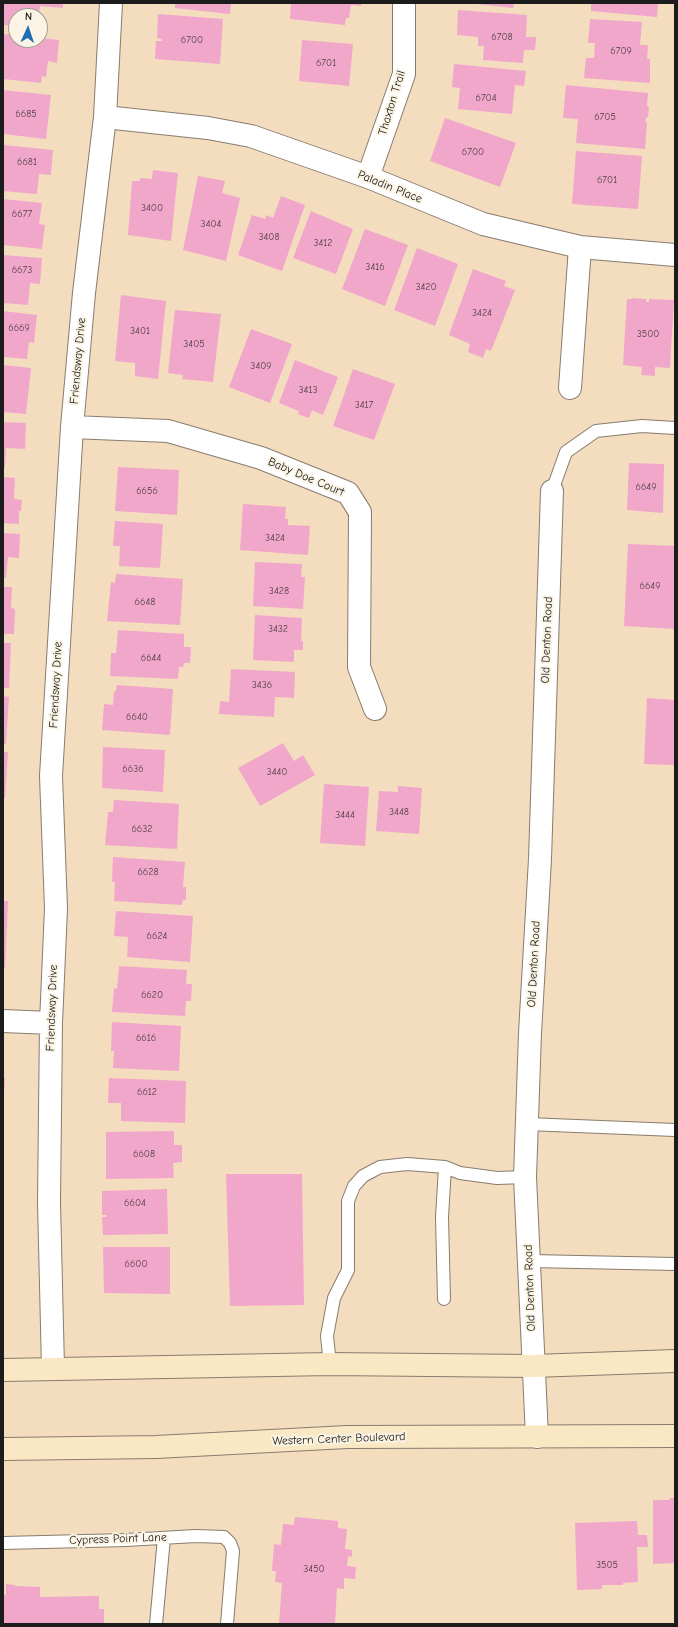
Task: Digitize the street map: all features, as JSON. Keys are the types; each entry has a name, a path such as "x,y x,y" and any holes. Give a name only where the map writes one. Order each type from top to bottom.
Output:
{"main road":[{"path":"3,1370 330,1364 533,1366 675,1361"},
{"name":"Western Center Boulevard","path":"3,1449 156,1446 347,1437 675,1436"}],"street":[{"name":"Friendsway Drive","path":"53,1368 48,1202 50,1023 56,908 51,776 72,427 84,293 105,117 111,3"},
{"name":"Thaxton Trail","path":"368,177 404,74 404,3"},
{"name":"Paladin Place","path":"105,117 208,128 251,136 368,177 483,224 580,247 675,255"},
{"path":"570,388 580,247"},
{"name":"Baby Doe Court","path":"72,427 168,431 261,458 348,493 360,512 359,667 375,709"},
{"name":"Old Denton Road","path":"537,1436 525,1177 540,859 552,491"},
{"path":"3,1021 50,1023"}],"lane":[{"path":"552,491 566,452 596,430 642,426 675,428"},
{"path":"527,1124 675,1130"},
{"path":"330,1364 327,1336 334,1298 348,1270 348,1201 354,1186 363,1176 380,1167 407,1164 445,1167 460,1173 497,1178 525,1177"},
{"path":"444,1299 442,1217 445,1167"},
{"path":"530,1261 675,1264"},
{"name":"Cypress Point Lane","path":"3,1543 196,1536 224,1537 230,1543 232,1551 227,1624"},
{"path":"156,1624 164,1538"}],"building":[{"path":"3,3 63,3 63,8 40,6 40,8 8,8 8,25 3,25"},
{"path":"175,3 231,3 230,14 175,8"},
{"path":"291,3 361,3 361,6 351,5 349,18 346,18 345,25 290,19"},
{"path":"468,3 514,3 513,8"},
{"path":"591,3 658,3 657,17 591,11"},
{"path":"458,10 527,15 526,37 536,37 535,50 524,50 523,63 483,60 484,46 478,46 478,37 457,35"},
{"path":"158,14 223,19 220,64 155,59 156,41 162,41 162,39 157,38"},
{"path":"590,19 642,22 640,45 648,45 647,59 650,59 650,83 584,78 586,58 594,58 595,43 588,43"},
{"path":"3,34 8,34 8,48 48,48 48,39 59,40 57,63 48,61 46,77 42,76 41,83 3,79"},
{"path":"302,40 353,44 349,86 299,81"},
{"path":"454,64 526,71 524,86 515,85 512,114 458,109 460,88 452,87"},
{"path":"566,85 648,93 647,105 649,108 648,117 646,118 645,122 647,122 645,149 576,143 578,119 563,118"},
{"path":"3,90 51,95 46,139 3,134"},
{"path":"445,118 516,143 500,187 430,161"},
{"path":"3,145 53,150 51,175 39,174 37,194 3,191"},
{"path":"576,151 642,156 638,209 572,204"},
{"path":"153,170 178,173 171,241 128,235 132,181 140,181 140,178 152,179"},
{"path":"198,176 225,181 222,193 240,198 226,261 183,250"},
{"path":"281,196 305,205 282,271 238,255 252,215 265,219 266,215 273,218"},
{"path":"3,199 42,203 39,224 45,225 42,249 3,245"},
{"path":"311,211 353,229 336,274 293,258"},
{"path":"365,229 408,245 385,306 342,289"},
{"path":"417,248 458,264 435,326 394,310"},
{"path":"3,255 42,258 40,284 30,283 28,305 3,303"},
{"path":"473,269 506,281 504,286 515,290 491,351 486,349 483,358 468,352 470,344 449,335"},
{"path":"121,295 166,301 158,379 135,376 135,363 115,361"},
{"path":"627,299 646,299 646,302 649,302 649,299 674,300 670,368 655,367 655,376 641,375 642,367 623,365"},
{"path":"175,310 221,314 213,382 182,379 183,375 168,373"},
{"path":"3,311 37,315 34,343 29,342 27,359 3,357"},
{"path":"251,329 292,344 270,403 229,387"},
{"path":"295,360 338,377 323,415 312,410 309,418 298,414 299,411 279,403"},
{"path":"3,365 31,368 26,414 3,412"},
{"path":"353,369 395,384 374,440 333,426"},
{"path":"3,422 26,423 25,449 6,448 5,468 3,468"},
{"path":"629,463 664,464 663,513 627,510"},
{"path":"118,467 179,470 177,515 115,511"},
{"path":"3,477 15,478 14,499 22,500 21,511 19,511 19,524 3,523"},
{"path":"243,504 286,507 285,519 288,519 288,525 310,526 308,555 240,550"},
{"path":"115,521 163,524 160,568 119,566 120,546 113,546"},
{"path":"3,533 20,534 19,558 8,557 6,578 3,578"},
{"path":"628,544 675,546 675,629 624,626"},
{"path":"255,562 302,564 301,577 305,577 303,609 253,606"},
{"path":"116,574 183,579 180,625 107,621 111,582 115,583"},
{"path":"3,587 12,587 11,608 15,609 14,634 3,634"},
{"path":"255,615 302,618 301,641 303,641 303,650 294,650 294,662 253,660"},
{"path":"118,630 184,634 184,647 191,647 190,663 184,663 183,667 179,667 178,679 110,676 111,653 116,653"},
{"path":"3,643 11,643 9,688 3,688"},
{"path":"231,669 295,672 294,698 275,697 274,717 219,714 220,701 229,702"},
{"path":"117,685 173,689 170,735 102,730 104,704 113,705 114,691 116,691"},
{"path":"3,696 9,697 6,744 3,744"},
{"path":"647,698 675,700 675,765 644,764"},
{"path":"283,743 294,761 303,755 315,775 260,806 238,768"},
{"path":"103,747 165,750 163,792 102,788"},
{"path":"3,752 8,752 5,798 3,798"},
{"path":"324,784 369,787 365,846 320,843"},
{"path":"398,786 422,788 419,834 376,831 379,791 398,792"},
{"path":"114,800 179,804 177,849 105,845 108,812 113,812"},
{"path":"113,857 185,862 183,887 186,887 186,900 183,900 182,905 114,901 115,882 112,882"},
{"path":"3,901 8,901 5,968 3,968"},
{"path":"116,911 193,916 190,962 127,957 128,937 114,936"},
{"path":"119,966 187,970 186,984 192,984 191,1001 186,1001 185,1016 112,1012 114,988 117,989"},
{"path":"112,1022 181,1026 179,1071 113,1068 114,1051 111,1051"},
{"path":"3,1078 5,1078 4,1094 3,1094"},
{"path":"109,1078 186,1081 185,1123 121,1121 121,1103 108,1103"},
{"path":"174,1131 174,1145 182,1145 182,1162 173,1163 174,1178 106,1179 106,1132"},
{"path":"226,1174 302,1174 304,1305 230,1306"},
{"path":"167,1189 168,1234 103,1235 102,1217 106,1217 107,1215 102,1215 102,1191"},
{"path":"103,1247 170,1247 170,1294 104,1293"},
{"path":"670,1498 675,1498 675,1563 653,1564 653,1500 669,1500"},
{"path":"295,1517 338,1521 338,1528 347,1529 345,1549 352,1550 352,1557 348,1556 347,1566 356,1567 355,1579 344,1578 344,1589 337,1588 335,1624 279,1624 282,1583 275,1582 276,1571 272,1571 274,1544 281,1545 283,1524 294,1525"},
{"path":"637,1521 638,1535 647,1535 648,1547 637,1547 638,1582 623,1583 623,1585 602,1585 602,1589 577,1590 575,1523"},
{"path":"6,1584 15,1586 40,1587 40,1597 99,1596 99,1609 104,1609 104,1624 3,1624 3,1595 6,1595"}]}
